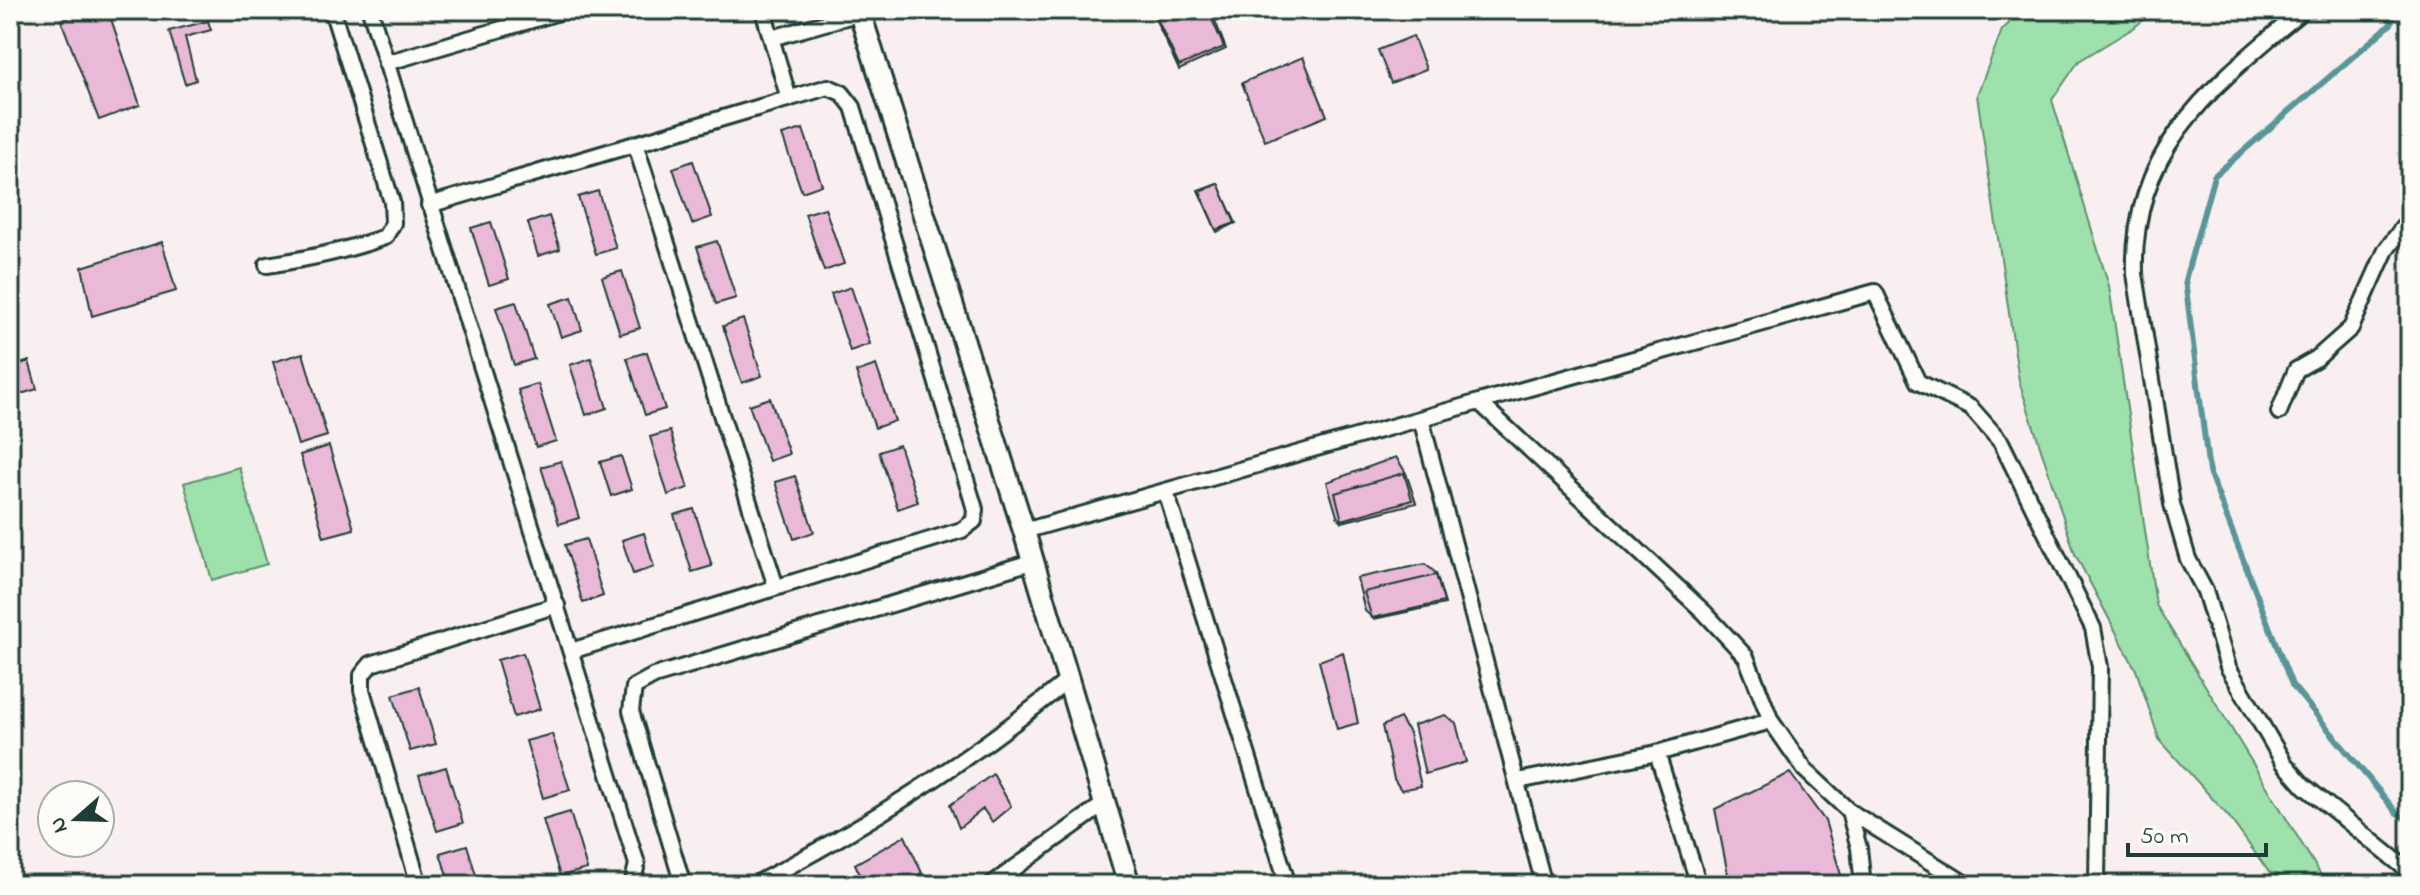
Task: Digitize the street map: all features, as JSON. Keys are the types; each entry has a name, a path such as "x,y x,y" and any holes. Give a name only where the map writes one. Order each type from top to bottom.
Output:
{"street":[{"path":"267,265 313,258 365,244 385,237 393,223 392,202 332,10"},
{"path":"370,10 637,864 632,885"},
{"path":"386,63 566,10"},
{"path":"763,10 789,99"},
{"path":"2303,10 2211,89 2162,152 2144,195 2134,236 2135,274 2172,504 2188,559 2205,591 2228,667 2284,763 2304,786 2410,872"},
{"path":"772,38 859,12 1024,531 1129,885"},
{"path":"429,205 828,87 842,93 853,107 975,509 974,521 962,530 571,651"},
{"path":"636,146 776,587"},
{"path":"2279,412 2296,370 2317,358 2351,328 2386,250 2410,218"},
{"path":"1024,531 1875,292 1918,382 1971,408 2001,442 2093,628 2100,667 2097,885"},
{"path":"1479,402 1704,612 1746,657 1771,721 1805,770 1849,811 1967,885"},
{"path":"1421,419 1544,885"},
{"path":"1166,492 1288,885"},
{"path":"683,885 631,711 634,687 654,676 1031,562"},
{"path":"419,885 362,690 362,675 371,664 557,605"},
{"path":"754,885 890,809 1029,712 1067,681"},
{"path":"1518,781 1657,753 1771,721"},
{"path":"1657,753 1699,885"},
{"path":"991,885 1104,804"},
{"path":"1849,811 1859,848 1863,885"}],"green space":[{"path":"2023,10 2156,10 2132,29 2079,61 2052,100 2109,286 2156,605 2327,885 2301,885 2269,872 2229,817 2159,739 2136,670 2075,554 2019,381 1977,95 2002,30"},
{"path":"239,467 267,564 212,580 184,483"}],"building":[{"path":"87,10 108,10 140,105 99,120 61,20"},
{"path":"1151,10 1211,10 1226,49 1179,70"},
{"path":"1153,10 1208,10 1224,47 1179,66"},
{"path":"208,21 211,30 185,37 196,80 185,84 169,31"},
{"path":"1413,36 1426,69 1391,83 1378,50"},
{"path":"1303,57 1327,116 1265,141 1242,83"},
{"path":"803,129 822,185 802,192 782,135"},
{"path":"693,161 712,217 692,224 673,168"},
{"path":"1217,183 1236,223 1217,232 1198,190"},
{"path":"1218,183 1235,223 1216,230 1200,192"},
{"path":"598,191 616,248 596,254 578,197"},
{"path":"825,208 844,264 824,271 805,214"},
{"path":"549,216 560,249 538,256 528,223"},
{"path":"491,222 509,279 489,285 471,228"},
{"path":"717,241 736,298 716,304 697,247"},
{"path":"162,242 176,291 92,316 82,267"},
{"path":"622,271 640,328 620,334 602,277"},
{"path":"851,287 870,344 850,351 831,294"},
{"path":"572,297 582,330 561,337 550,304"},
{"path":"516,302 534,359 514,365 496,308"},
{"path":"743,319 762,376 742,383 723,326"},
{"path":"647,352 665,409 645,415 627,358"},
{"path":"303,353 327,436 298,445 273,362"},
{"path":"591,358 607,408 586,415 570,365"},
{"path":"29,361 37,389 18,395 15,366"},
{"path":"876,365 895,421 875,428 856,372"},
{"path":"538,384 556,441 536,447 518,390"},
{"path":"770,398 789,454 769,461 749,405"},
{"path":"670,431 688,488 668,495 650,437"},
{"path":"899,445 918,502 898,509 879,452"},
{"path":"329,446 354,529 324,537 300,455"},
{"path":"621,456 632,489 611,496 600,462"},
{"path":"1396,457 1406,473 1416,503 1342,522 1337,516 1327,482"},
{"path":"561,461 579,518 559,524 541,467"},
{"path":"1404,473 1412,500 1342,520 1335,493"},
{"path":"795,476 814,532 794,539 775,482"},
{"path":"694,509 712,566 692,572 674,515"},
{"path":"644,533 654,567 633,574 622,540"},
{"path":"586,539 603,596 583,603 565,545"},
{"path":"1425,564 1436,573 1445,604 1374,619 1365,611 1357,578"},
{"path":"1436,575 1444,602 1372,618 1364,592"},
{"path":"1343,652 1358,723 1337,729 1319,661"},
{"path":"523,653 540,709 514,717 497,660"},
{"path":"419,687 436,744 410,751 393,695"},
{"path":"1445,715 1456,723 1466,762 1425,774 1414,725"},
{"path":"1400,718 1409,733 1421,786 1401,790 1394,779 1382,726"},
{"path":"552,734 570,790 543,798 526,741"},
{"path":"446,767 463,823 437,831 419,775"},
{"path":"1790,773 1825,821 1844,885 1730,885 1715,809"},
{"path":"993,774 1011,806 992,822 983,809 959,828 950,805"},
{"path":"570,812 587,869 560,876 543,820"},
{"path":"905,836 922,873 899,885 865,885 855,864"},
{"path":"467,845 479,885 450,885 440,853"}],"waterway":[{"path":"2394,10 2391,24 2214,176 2185,280 2209,472 2292,685 2397,813 2410,820"}]}
